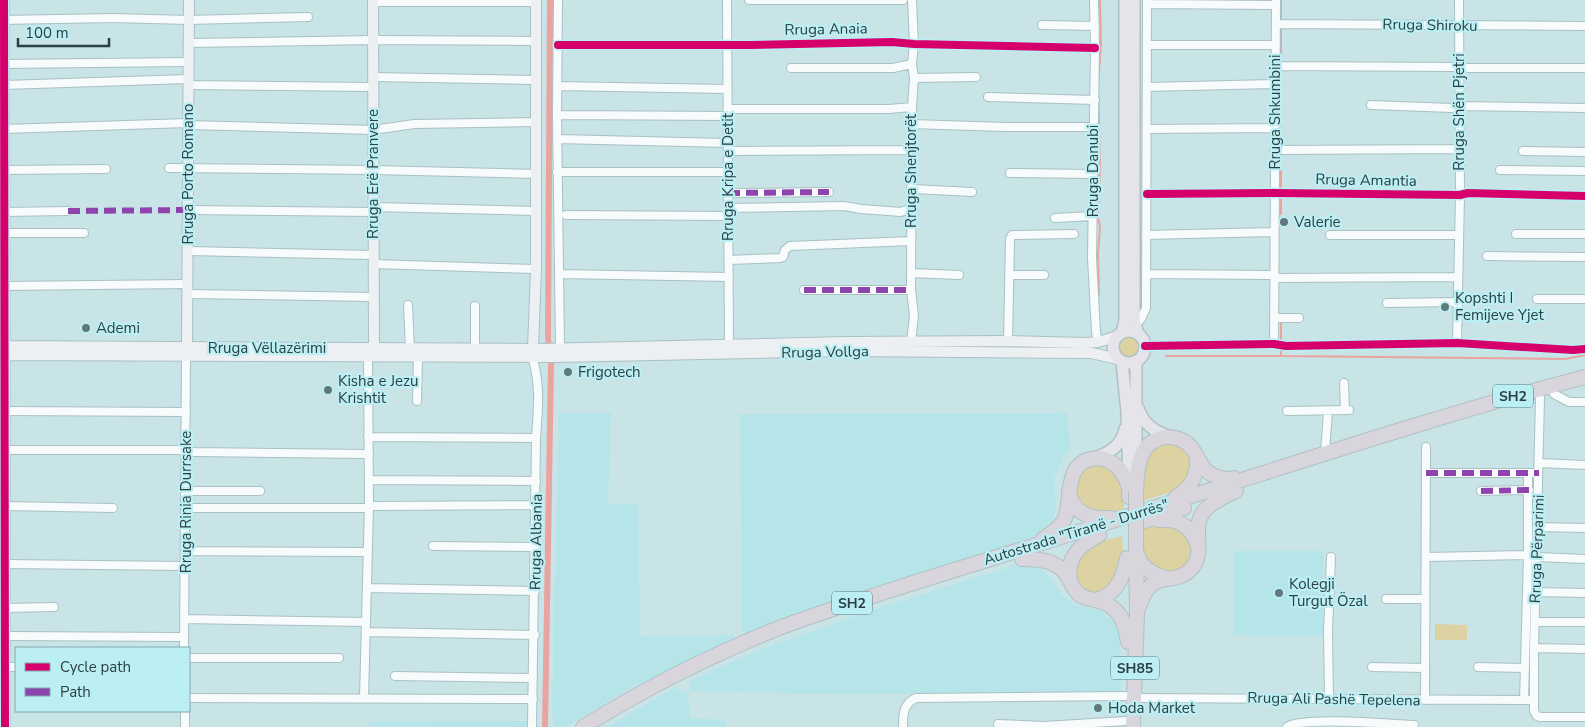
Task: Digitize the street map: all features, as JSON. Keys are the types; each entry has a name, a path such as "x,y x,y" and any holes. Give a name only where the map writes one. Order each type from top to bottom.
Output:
{"highway":[{"name":"Autostrada \"Tiranë - Durrës\"","path":"599,727 694,674 733,655 785,634 905,593 1099,535 1135,519 1156,507 1325,452 1481,405 1585,377"},
{"name":"Autostrada \"Tiranë - Durrës\"","path":"583,727 662,681 715,655 773,630 829,610 1032,546 1236,491 1426,430 1585,386"},
{"path":"1133,490 1140,459 1146,446 1157,439 1170,437 1186,443 1194,451 1207,472 1223,479 1283,466"},
{"path":"1032,546 1057,529 1063,521 1067,512 1072,477 1085,462 1095,458 1107,460 1117,467 1133,490"},
{"path":"1156,507 1178,496 1191,485 1198,458"},
{"path":"1069,488 1073,502 1079,511 1085,515 1098,518 1179,522 1186,526 1193,534 1198,550"},
{"name":"SH85","path":"1130,697 1128,642 1133,490"},
{"path":"1137,615 1141,599 1152,583 1166,578 1181,576 1190,570 1197,560 1198,525 1202,514 1215,502 1236,491"},
{"path":"1070,580 1069,565 1074,554 1084,544 1099,535"},
{"path":"1132,549 1147,570 1166,578"},
{"path":"1096,600 1111,593 1118,586 1132,549"},
{"name":"SH85","path":"1128,725 1137,615 1132,549"},
{"path":"1022,559 1041,559 1050,562 1062,570 1078,593 1085,598 1109,605 1118,612 1125,623 1128,642"}],"main road":[{"path":"1120,335 1125,320 1125,0"},
{"path":"1120,360 1129,363 1136,361 1143,355 1145,346 1136,330 1134,0"},
{"path":"1120,335 1136,330"},
{"name":"SH85","path":"1120,335 1114,342 1113,349 1120,360 1127,412 1133,490"},
{"name":"SH85","path":"1133,490 1136,361"},
{"path":"1136,402 1147,425 1156,432 1170,437"},
{"path":"1095,458 1111,451 1119,444 1124,433 1127,412"}],"street":[{"path":"4,0 2,20 4,85 2,106 4,129 2,147 4,170 2,190 4,212 2,232 2,274 4,286 2,351 5,411 5,564 3,606 5,636 2,650 5,667 2,694 5,727"},
{"name":"Rruga Porto Romano","path":"187,352 188,0"},
{"path":"557,351 559,274 557,139 558,0"},
{"name":"Rruga Kripa e Detit","path":"727,0 729,349"},
{"path":"749,0 903,0"},
{"name":"Rruga Shenjtorët","path":"911,343 914,315 911,290 912,107 914,78 912,64 914,44 912,0"},
{"name":"Rruga Danubi","path":"1094,0 1092,258 1098,342"},
{"name":"Rruga Shën Pjetri","path":"1457,343 1460,195 1458,106 1463,26 1459,0"},
{"path":"373,1 536,1 535,353"},
{"name":"Rruga Erë Pranvere","path":"371,352 373,297 373,1"},
{"path":"1136,330 1146,308 1147,2 1276,3"},
{"name":"Rruga Shkumbini","path":"1274,344 1276,3"},
{"path":"2,20 114,18 188,20 308,17"},
{"name":"Rruga Shiroku","path":"1276,24 1585,26"},
{"path":"1042,25 1095,26"},
{"path":"188,43 373,40 536,42"},
{"name":"Rruga Anaia","path":"558,45 892,42 1095,48"},
{"path":"1146,46 1276,45"},
{"path":"2,64 188,62"},
{"path":"791,68 893,68 912,64"},
{"path":"1275,66 1459,67"},
{"path":"1468,68 1585,68"},
{"path":"914,78 976,77"},
{"path":"4,85 535,80"},
{"path":"1147,87 1276,84"},
{"path":"557,86 728,89"},
{"path":"988,97 1094,100"},
{"path":"1371,105 1452,108 1458,106 1585,108"},
{"path":"557,115 912,107"},
{"path":"4,129 188,124 373,130 414,124 536,122"},
{"path":"912,124 1093,127"},
{"path":"1146,129 1275,128"},
{"path":"557,139 728,147 912,150"},
{"path":"1274,150 1458,149"},
{"path":"1523,151 1585,152"},
{"path":"169,168 536,174"},
{"path":"4,170 106,169"},
{"path":"1500,170 1585,171"},
{"path":"558,172 728,172"},
{"path":"1010,173 1093,174"},
{"path":"912,188 972,192"},
{"path":"728,193 830,192"},
{"name":"Rruga Amantia","path":"1147,194 1460,195 1468,193 1585,196"},
{"path":"566,215 728,212 844,206 901,212 903,210 911,210"},
{"path":"188,210 373,209 536,211"},
{"path":"4,212 68,211"},
{"path":"1055,218 1093,216"},
{"path":"2,232 84,233"},
{"path":"1146,235 1274,232"},
{"path":"1008,341 1010,239 1012,235 1074,234"},
{"path":"1516,234 1585,234"},
{"path":"1330,235 1459,235"},
{"path":"729,260 780,258 783,257 790,246 911,241"},
{"path":"188,251 536,269"},
{"path":"1487,256 1585,257"},
{"path":"911,273 959,274"},
{"path":"559,274 729,277"},
{"path":"1146,274 1458,277"},
{"path":"1009,275 1044,275"},
{"path":"4,286 188,289 373,297"},
{"path":"804,290 911,290"},
{"path":"1537,299 1585,299"},
{"path":"1387,303 1458,302"},
{"path":"408,306 410,349"},
{"path":"475,306 475,349"},
{"path":"1274,318 1299,318"},
{"name":"Rruga Vollga","path":"729,349 847,342 1008,341 1087,343 1098,342 1120,335"},
{"path":"1145,346 1457,343 1573,350 1585,349"},
{"name":"Rruga Vëllazërimi","path":"2,351 371,352 410,349 475,349 535,353"},
{"name":"Rruga Vollga","path":"535,353 557,351 729,349 1091,354 1120,360"},
{"name":"Rruga Rinia Durrsake","path":"184,647 187,352"},
{"path":"364,698 371,352"},
{"name":"Rruga Vëllazërimi","path":"371,352 418,356 535,353"},
{"name":"Rruga Albania","path":"532,727 535,635 536,438 540,395 535,353"},
{"path":"417,401 418,356"},
{"path":"1287,411 1347,410 1344,383"},
{"path":"1554,394 1569,402 1585,402"},
{"name":"Rruga Përparimi","path":"1534,700 1540,398"},
{"path":"5,411 186,412"},
{"path":"1325,452 1328,411"},
{"path":"368,437 536,438"},
{"path":"1425,700 1426,447"},
{"path":"5,450 369,454"},
{"path":"1539,464 1585,465"},
{"path":"1426,473 1539,473"},
{"name":"Rruga Përparimi","path":"1524,700 1528,473"},
{"path":"369,480 536,481"},
{"path":"1482,491 1529,490"},
{"path":"186,491 260,491"},
{"path":"186,508 536,505"},
{"path":"5,506 113,508"},
{"path":"1537,527 1585,528"},
{"path":"433,546 536,548"},
{"path":"185,551 368,552"},
{"path":"1426,557 1528,555"},
{"path":"1328,700 1331,557"},
{"path":"1537,557 1585,559"},
{"path":"5,564 185,566"},
{"path":"367,588 535,591"},
{"path":"1536,592 1585,593"},
{"path":"1386,599 1425,600"},
{"path":"3,606 54,607"},
{"path":"185,619 366,622"},
{"path":"1535,622 1585,622"},
{"path":"366,632 535,635"},
{"path":"5,636 184,637"},
{"path":"1534,648 1585,649"},
{"path":"190,658 339,658"},
{"path":"5,667 15,667"},
{"path":"1372,667 1425,668"},
{"path":"1478,667 1525,668"},
{"path":"395,676 533,678"},
{"name":"Rruga Ali Pashë Tepelena","path":"903,727 904,708 909,701 916,698 1130,697 1328,700 1534,700"},
{"path":"190,698 533,699"},
{"path":"1534,700 1534,712 1539,717 1585,717"},
{"path":"184,727 185,712"},
{"path":"998,724 1044,726 1128,725"},
{"path":"1287,727 1291,724 1414,725"}],"shaded area":[{"path":"1129,336 1137,339 1140,347 1137,355 1129,358 1121,355 1118,347 1121,339"},
{"path":"559,413 611,413 608,504 638,504 640,636 734,635 737,640 624,691 566,727 554,727 552,712"},
{"path":"1067,413 1070,448 1062,458 1054,479 1056,503 1054,519 1035,537 933,570 747,637 742,631 740,414"},
{"path":"1165,440 1188,449 1194,472 1175,491 1142,501 1144,457"},
{"path":"1095,463 1114,468 1124,490 1124,510 1100,515 1076,504 1075,476"},
{"path":"1164,523 1183,528 1194,550 1186,567 1165,575 1143,559 1141,528"},
{"path":"1122,536 1125,570 1106,594 1088,593 1077,584 1074,560 1096,543"},
{"name":"Kolegji Turgut Özal","path":"1234,551 1323,551 1323,636 1234,635"},
{"path":"1026,562 1042,570 1052,579 1061,594 1075,605 1099,610 1119,625 1121,693 835,694 690,691 691,681 759,650 869,611"},
{"path":"1435,624 1467,625 1467,640 1435,640"},
{"path":"674,688 688,693 690,718 726,720 726,727 607,727"},
{"path":"527,721 528,727 369,727 369,722"}],"waterway":[{"path":"545,727 551,362 548,339 550,0"},
{"path":"1099,295 1098,254 1100,227 1098,217 1100,169 1098,85 1101,44 1100,0"},
{"path":"1281,0 1281,22"},
{"path":"1281,27 1281,62"},
{"path":"1281,69 1281,81"},
{"path":"1281,131 1281,145"},
{"path":"1281,152 1281,160"},
{"path":"1281,170 1281,189"},
{"path":"1281,196 1281,214"},
{"path":"1281,322 1281,342"},
{"path":"1281,350 1281,356 1565,359 1585,355"},
{"path":"1166,356 1281,356"}],"marked path":[{"path":"728,193 829,192"},
{"path":"68,211 188,210"},
{"path":"804,290 911,290"},
{"path":"1426,473 1539,473"},
{"path":"1481,491 1529,490"}],"cycle path":[{"path":"4,0 5,727"},
{"path":"558,45 749,45 892,42 1095,48"},
{"path":"1147,194 1460,195 1468,193 1585,196"},
{"path":"1145,346 1457,343 1573,350 1585,349"}],"place":[{"name":"Valerie","path":"1284,222"},
{"name":"Kopshti I Femijeve Yjet","path":"1445,307"},
{"name":"Ademi","path":"86,328"},
{"name":"Frigotech","path":"568,372"},
{"name":"Kisha e Jezu Krishtit","path":"328,390"},
{"name":"Kolegji Turgut Özal","path":"1279,593"},
{"name":"Hoda Market","path":"1098,708"}]}
